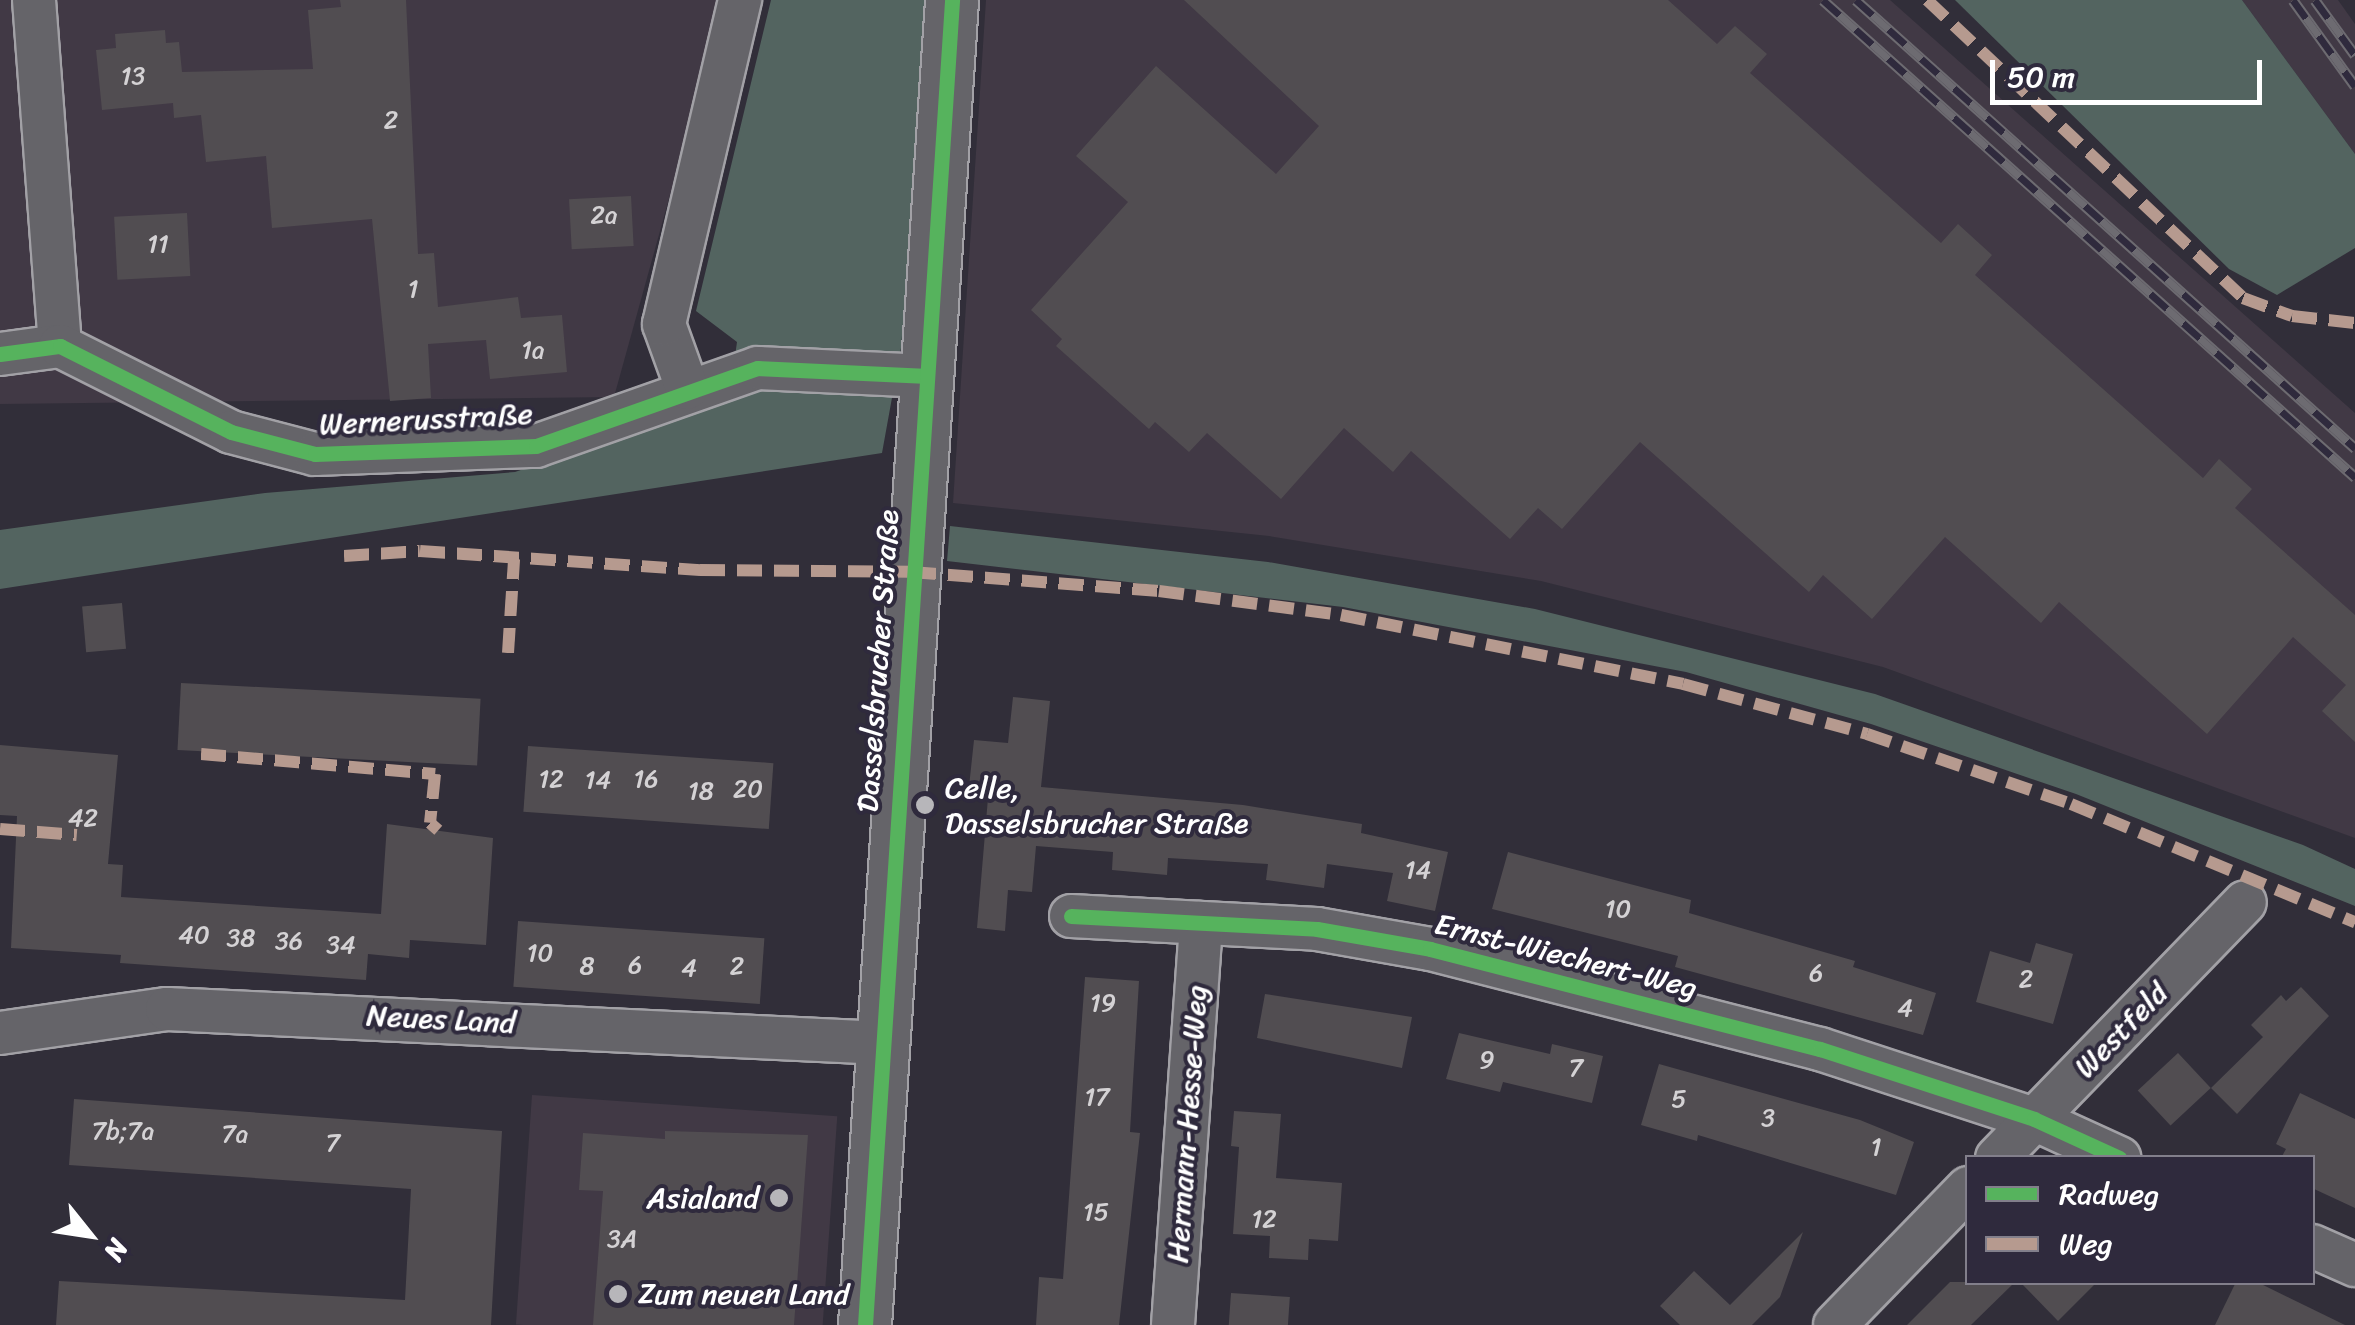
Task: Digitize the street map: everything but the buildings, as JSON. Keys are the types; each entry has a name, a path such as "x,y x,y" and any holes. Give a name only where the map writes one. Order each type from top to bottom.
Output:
{"street":[{"path":"0,354 60,346 34,0"},
{"path":"688,388 664,324 740,0"},
{"name":"Dasselsbrucher Straße","path":"865,1325 952,0"},
{"name":"Wernerusstraße","path":"60,346 232,432 315,454 536,446 688,388 758,368 926,376"},
{"name":"Westfeld","path":"2000,1155 2245,902"},
{"name":"Ernst-Wiechert-Weg","path":"1072,916 1317,929 1430,949 1820,1049 2034,1119 2112,1155"},
{"name":"Hermann-Hesse-Weg","path":"1173,1325 1202,922"},
{"name":"Neues Land","path":"0,1033 167,1009 883,1043"},
{"path":"1835,1325 1965,1191"},
{"path":"2315,1247 2355,1265"}],"shaded area":[{"path":"0,0 724,0 614,397 0,404"},
{"path":"771,0 930,0 901,348 882,453 0,589 0,530 265,493 515,472 729,398 737,342 696,311"},
{"path":"986,0 1890,0 2355,413 2355,838 1883,667 1541,581 1269,536 953,503"},
{"path":"1955,0 2242,0 2355,154 2355,248 2277,295 2229,269"},
{"path":"2242,0 2338,0 2355,24 2355,154"},
{"path":"950,526 1268,562 1535,609 1875,694 2303,845 2355,869 2355,906 2076,794 1871,724 1686,672 1343,607 947,561"},
{"path":"532,1095 837,1116 823,1325 516,1324"}],"railway":[{"path":"1823,0 2355,477"},
{"path":"1856,0 2355,448"},
{"path":"2293,0 2355,86"},
{"path":"2315,0 2355,55"}],"marked path":[{"path":"1927,0 2243,298 2292,316 2355,323"},
{"path":"344,556 420,551 700,570 911,572 1159,591 1341,615 1683,684 1867,734 2071,804 2355,922"},
{"path":"508,653 514,559"},
{"path":"201,754 435,774 430,823 438,830"},
{"path":"0,829 77,835"}],"cycle path":[{"path":"865,1325 952,0"},
{"path":"0,354 60,346 231,432 315,454 536,446 758,368 926,376"},
{"path":"1071,916 1317,929 1430,949 1820,1049 2034,1119 2112,1155"}],"place":[{"name":"Celle, Dasselsbrucher Straße","path":"925,805"},
{"name":"Asialand","path":"779,1198"},
{"name":"Zum neuen Land","path":"618,1294"}]}
